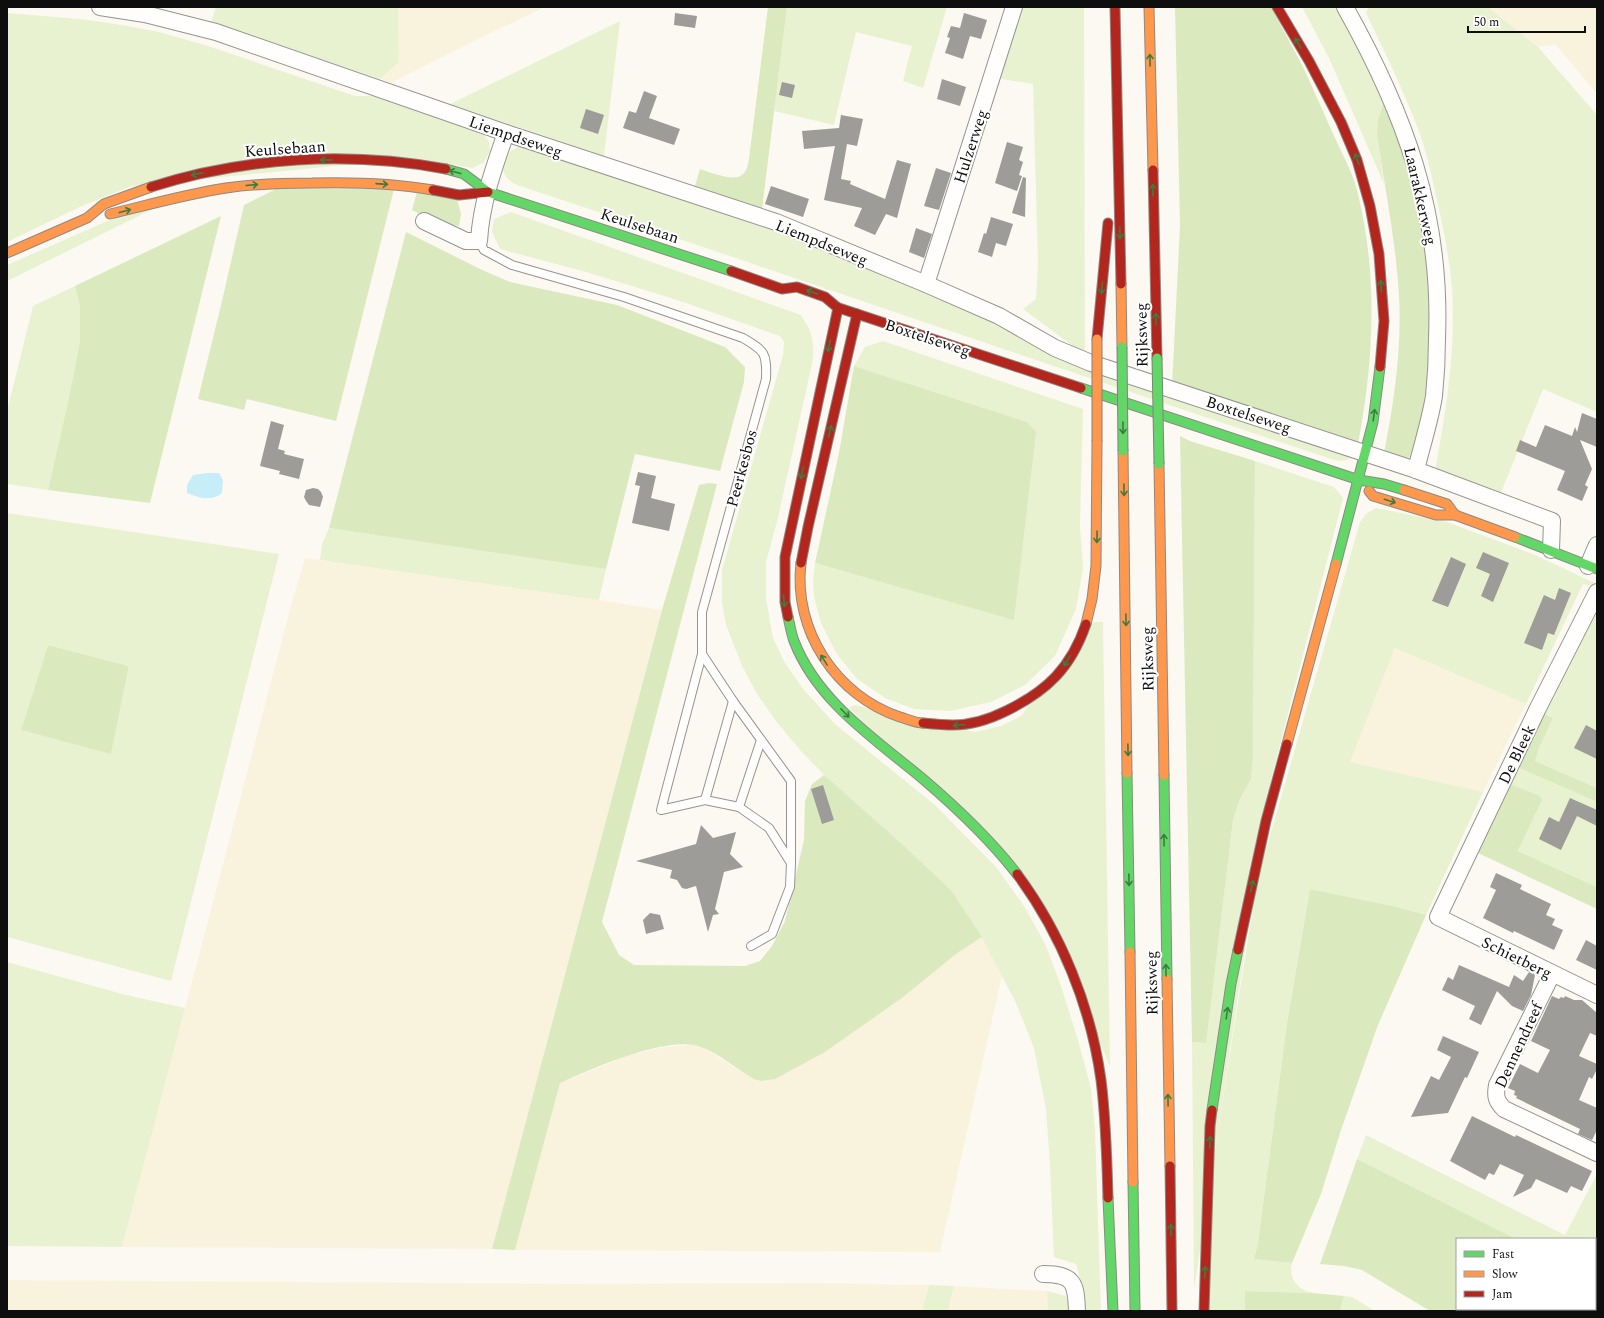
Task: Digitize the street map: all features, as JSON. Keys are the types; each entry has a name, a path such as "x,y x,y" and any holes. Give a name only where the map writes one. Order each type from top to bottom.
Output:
{"main road":[{"name":"Rijksweg","path":"1115,7 1122,347 1135,1311"},
{"name":"Rijksweg","path":"1149,7 1159,464 1172,1311"},
{"path":"1204,1311 1210,1126 1231,984 1266,821 1366,453 1378,391 1384,320 1379,254 1370,206 1357,160 1341,122 1309,60 1277,7"},
{"path":"1110,197 1118,110"},
{"name":"Keulsebaan","path":"87,218 104,204 126,195 194,175 248,164 307,160 382,161 445,169 464,174 488,192 708,263 782,289"},
{"name":"Keulsebaan","path":"7,253 87,218 114,214 184,196 227,188 279,183 330,182 416,187 460,195 488,192"},
{"path":"857,314 807,533 800,571 799,585 805,620 823,659 832,673 860,698 878,709 893,716 928,724 946,726 977,722 996,717 1016,709 1034,697 1050,682 1066,665 1087,623 1097,574 1097,339 1109,213"},
{"name":"Boxtelseweg","path":"782,289 797,287 825,297 838,308"},
{"path":"782,289 790,298"},
{"path":"838,308 785,557 782,577 783,599 787,620 800,656 825,693 865,732 953,804 986,837 1021,879 1052,930 1081,994 1100,1070 1105,1117 1113,1311"},
{"name":"Boxtelseweg","path":"826,309 838,308 1359,480 1384,484 1447,504 1456,515"},
{"name":"Boxtelseweg","path":"1359,480 1374,496 1436,515 1456,515 1551,550 1593,568"}],"street":[{"name":"Liempdseweg","path":"100,7 145,14 216,32 506,133 776,222 926,284"},
{"name":"Hulzerweg","path":"926,284 1014,7"},
{"name":"Laarakkerweg","path":"1345,7 1369,50 1407,138 1428,212 1434,246 1439,304 1434,396 1416,470"},
{"path":"424,221 466,241 479,241 480,228 488,192 506,133"},
{"name":"Boxtelseweg","path":"926,284 999,316 1055,348 1091,363 1416,470 1552,522 1551,550"},
{"path":"1593,568 1597,544"},
{"name":"De Bleek","path":"1438,918 1538,708 1597,592"},
{"name":"Schietberg","path":"1438,918 1597,995"},
{"name":"Dennendreef","path":"1552,974 1497,1085 1495,1094 1498,1103 1504,1109 1597,1154"},
{"path":"1044,1274 1066,1276 1071,1281 1077,1297 1077,1311"}],"lane":[{"name":"Peerkesbos","path":"479,241 484,250 512,265 624,297 743,338 761,349 767,361 766,379 702,612 702,654 661,810 705,800"},
{"path":"702,654 733,701 791,782 790,886 772,934 751,946"},
{"path":"733,701 705,800 739,807 769,828 791,863"},
{"path":"739,807 761,740"}],"shaded area":[{"path":"398,7 545,7 391,83 380,79 399,62"},
{"path":"1488,7 1597,7 1597,94 1555,44 1538,47"},
{"path":"305,558 662,610 492,1249 122,1247 292,602"},
{"path":"1395,648 1526,704 1483,792 1350,762"},
{"path":"982,937 1002,976 940,1252 515,1250 560,1083 627,1056 664,1047 691,1045 701,1046 743,1073 761,1081 825,1052 902,998 956,954"},
{"path":"7,1280 569,1284 815,1283 929,1285 922,1311 7,1311"},
{"path":"954,1286 1047,1291 1048,1311 948,1311"}],"green space":[{"path":"216,7 398,7 399,62 380,79 211,22"},
{"path":"768,7 787,7 762,209 695,186 700,169 722,176 734,177 743,174 746,169 749,159"},
{"path":"787,7 947,7 923,88 903,81 912,46 856,32 834,125 774,111"},
{"path":"1018,7 1084,7 1085,355 1023,309 1036,299 1038,264 1033,84 995,78"},
{"path":"1175,7 1271,7 1305,71 1351,173 1356,187 1369,256 1372,319 1368,381 1358,444 1172,386 1180,226"},
{"path":"1302,7 1344,7 1386,96 1377,136 1384,184 1329,58"},
{"path":"1369,7 1488,7 1538,47 1597,115 1597,412 1543,389 1500,495 1435,471 1443,426 1453,334 1452,288 1446,241 1430,170 1418,129 1393,70 1366,13"},
{"path":"7,13 80,19 122,25 159,32 208,46 355,96 373,96 398,103 482,132 489,142 490,151 484,162 473,168 415,158 132,186 82,206 7,242"},
{"path":"620,21 604,156 450,104"},
{"path":"1386,96 1402,135 1429,248 1431,385 1417,453 1408,458 1397,458 1384,453 1396,375 1400,316 1398,276 1377,136 1378,120"},
{"path":"523,146 759,224 982,315 1353,455 1347,460 1338,461 1331,459 517,185 505,175 503,164 508,154 512,150"},
{"path":"278,188 394,189 336,421 247,399 244,410 198,399 244,205"},
{"path":"417,192 457,199 461,214 459,226 441,224 412,210"},
{"path":"159,206 7,281 7,265 112,219"},
{"path":"511,212 801,315 808,327 813,341 813,359 778,518 766,562 766,598 773,638 785,663 804,690 835,724 935,805 997,868 1026,909 1046,946 1061,986 1091,1088 1095,1129 1101,1311 1086,1311 1083,1289 1076,1264 1054,1257 1046,1109 1034,1048 1016,1003 982,938 951,890 901,843 828,779 800,750 776,721 757,694 742,666 726,625 722,603 722,570 783,355 784,342 780,336 674,299 586,272 500,249 492,232 494,219"},
{"path":"221,216 150,503 48,490 80,341 80,307 75,286"},
{"path":"406,232 480,269 510,282 617,305 725,347 745,367 744,382 720,471 635,454 606,569 329,528"},
{"path":"75,286 80,307 80,341 48,490 7,484 7,411 33,306"},
{"path":"883,341 1083,409 1080,526 1083,568 1076,609 1055,656 1025,685 991,702 950,711 914,709 887,699 857,679 836,653 821,623 814,597 813,580 815,563 1014,619 1027,422 854,366 865,347"},
{"path":"854,366 1027,422 1036,432 1014,620 815,563 839,453"},
{"path":"1180,436 1190,441 1255,461 1253,759 1251,779 1240,799 1233,820 1206,1043 1192,1042"},
{"path":"1255,461 1334,487 1343,498 1270,784 1194,1290 1192,1042 1205,1043 1233,820 1240,799 1251,779 1253,759"},
{"path":"709,483 717,484 602,922 619,955 634,965 745,966 760,961 772,946 785,921 804,840 805,801 812,784 824,775 901,843 951,890 982,937 956,954 902,998 825,1052 775,1079 761,1081 754,1079 708,1050 687,1044 670,1045 630,1055 560,1083 515,1250 492,1249 662,610 699,485"},
{"path":"1376,508 1447,522 1533,554 1597,584 1597,587 1583,584 1526,704 1395,648 1350,762 1483,792 1426,915 1393,906 1310,889 1287,1023 1258,1243 1254,1259 1292,1263 1291,1274 1295,1282 1303,1289 1313,1293 1245,1291 1245,1311 1202,1311 1210,1182 1257,881 1360,522 1367,513"},
{"path":"7,513 279,554 171,981 7,937","holes":["48,645 129,666 111,753 21,730"]},
{"path":"329,528 606,569 599,600 320,560 322,544"},
{"path":"1597,605 1597,788 1535,761 1539,748 1553,718 1543,713"},
{"path":"1094,622 1103,622 1110,1067 1043,902 849,708 854,705 975,732 1001,726 1021,716"},
{"path":"48,645 129,666 111,754 21,730"},
{"path":"1543,713 1553,718 1539,748 1535,761 1597,788 1597,802 1517,767"},
{"path":"1517,767 1597,802 1597,887 1518,851 1542,800 1510,784"},
{"path":"1510,784 1540,796 1542,800 1518,851 1597,887 1597,909 1478,853"},
{"path":"1310,889 1393,906 1426,915 1378,1025 1341,1130 1321,1194 1292,1263 1254,1259 1258,1243 1287,1023"},
{"path":"7,962 126,995 185,1008 122,1247 7,1246"},
{"path":"1366,1135 1565,1235 1597,1174 1597,1279 1596,1238 1514,1238 1357,1159"},
{"path":"1357,1159 1514,1238 1456,1238 1456,1310 1596,1310 1596,1278 1597,1311 1430,1311 1362,1270 1344,1266 1320,1264"},
{"path":"929,1285 954,1286 948,1311 922,1311"},
{"path":"1047,1291 1066,1296 1070,1311 1048,1311"},
{"path":"1245,1291 1313,1293 1344,1296 1340,1311 1245,1311"},
{"path":"1344,1296 1352,1297 1375,1311 1340,1311"}],"water":[{"path":"219,473 223,480 222,493 214,498 200,498 187,493 187,485 193,475"}],"building":[{"path":"675,13 697,16 695,28 674,25"},
{"path":"964,13 987,20 981,39 970,36 963,59 945,53 950,38 947,37 951,26 960,28"},
{"path":"942,79 966,87 960,106 937,99"},
{"path":"782,82 795,85 792,98 779,95"},
{"path":"644,91 657,96 649,118 680,129 674,145 623,128 629,111 636,113"},
{"path":"586,109 604,115 598,134 580,128"},
{"path":"841,115 863,119 857,146 847,144 841,179 851,181 850,184 885,199 897,160 911,164 897,218 886,214 875,235 854,226 862,208 824,200 835,146 804,149 802,131 839,128"},
{"path":"1007,142 1023,147 1019,160 1023,162 1019,175 1022,176 1017,191 995,183"},
{"path":"936,168 951,173 939,210 924,206"},
{"path":"1023,177 1026,178 1025,217 1012,213"},
{"path":"771,186 809,199 803,217 765,204"},
{"path":"991,217 1013,224 1006,246 996,243 992,257 978,252 984,233 986,234"},
{"path":"916,228 932,234 924,258 909,252"},
{"path":"1582,413 1597,419 1597,447 1580,440 1592,469 1585,485 1588,487 1582,501 1557,490 1565,471 1516,451 1520,440 1536,447 1545,425 1572,436 1575,427 1577,432"},
{"path":"271,421 284,425 278,449 285,451 284,454 304,459 299,479 279,474 280,471 260,466"},
{"path":"638,472 656,476 651,498 675,504 669,531 632,523 640,486 635,485"},
{"path":"313,488 318,489 323,497 320,507 309,505 304,497 306,490"},
{"path":"1483,552 1509,563 1493,602 1481,596 1490,574 1476,568"},
{"path":"1451,557 1466,564 1448,607 1432,601"},
{"path":"1559,588 1571,593 1554,635 1548,633 1542,650 1524,643 1544,595 1555,600"},
{"path":"1586,725 1597,731 1597,759 1574,748"},
{"path":"823,785 834,820 822,824 811,789"},
{"path":"1570,798 1597,810 1597,826 1577,816 1561,850 1539,839 1549,817 1559,822"},
{"path":"701,825 713,838 736,832 730,854 743,867 724,872 715,909 719,914 713,915 708,932 696,886 686,889 682,888 677,880 670,878 672,870 636,861 696,844"},
{"path":"1496,873 1522,885 1520,889 1551,904 1546,915 1555,919 1552,925 1563,930 1554,950 1514,931 1513,933 1483,918 1496,890 1490,887"},
{"path":"650,913 660,915 664,929 646,934 643,920"},
{"path":"1586,940 1597,946 1597,970 1576,960"},
{"path":"1459,965 1509,987 1514,975 1523,981 1529,972 1535,975 1531,995 1523,1011 1512,1006 1497,991 1481,1025 1469,1019 1475,1006 1442,990 1448,977 1453,980"},
{"path":"1552,996 1559,999 1561,997 1564,998 1565,996 1574,1000 1582,1000 1597,1013 1597,1036 1590,1033 1579,1056 1597,1064 1597,1069 1592,1079 1589,1077 1579,1100 1597,1108 1597,1130 1592,1140 1578,1134 1580,1129 1516,1098 1517,1096 1514,1095 1515,1091 1508,1088 1520,1064 1538,1073 1550,1050 1531,1041"},
{"path":"1443,1036 1479,1052 1448,1113 1411,1117 1431,1076 1439,1080 1451,1057 1437,1050"},
{"path":"1472,1116 1592,1171 1582,1191 1571,1186 1567,1193 1536,1179 1531,1188 1513,1197 1524,1175 1500,1164 1494,1175 1489,1173 1485,1180 1450,1161"}],"traffic: fast":[{"path":"446,169 464,174 488,192 731,271"},
{"path":"1122,347 1123,451"},
{"path":"1157,358 1159,464"},
{"path":"1336,564 1373,422 1380,367"},
{"path":"1081,388 1359,480 1384,484 1404,490"},
{"path":"1515,537 1597,569"},
{"path":"788,617 794,641 804,663 832,700 867,734 923,779 960,812 984,836 1017,874"},
{"path":"1127,773 1130,952"},
{"path":"1164,775 1167,979"},
{"path":"1212,1110 1231,984 1238,950"},
{"path":"1133,1182 1135,1311"},
{"path":"1108,1198 1113,1311"}],"traffic: slow":[{"path":"1149,7 1153,170"},
{"path":"110,214 197,193 258,185 290,183 357,183 388,184 433,190"},
{"path":"7,253 87,218 104,204 151,187"},
{"path":"1121,284 1122,347"},
{"path":"1097,339 1097,442"},
{"path":"1086,624 1092,599 1096,566 1097,442"},
{"path":"1123,451 1127,773"},
{"path":"1159,464 1164,775"},
{"path":"1404,490 1447,504 1455,515"},
{"path":"1369,491 1373,496 1436,515 1455,515 1515,537"},
{"path":"801,563 800,588 804,612 812,636 838,677 856,694 877,707 914,722 923,723"},
{"path":"1287,744 1336,564"},
{"path":"1130,952 1133,1182"},
{"path":"1167,979 1170,1166"}],"traffic: jam":[{"path":"1115,7 1121,284"},
{"path":"1277,7 1309,61 1341,122 1357,160 1370,206 1379,254 1384,321 1380,367"},
{"path":"151,187 223,169 260,163 297,160 372,160 409,163 446,169"},
{"path":"1153,170 1157,358"},
{"path":"433,190 459,195 488,192"},
{"path":"1097,339 1108,223"},
{"path":"731,271 782,289 797,287 825,297 838,308"},
{"path":"788,617 785,602 785,557 838,308"},
{"path":"839,308 1081,388"},
{"path":"801,563 857,314"},
{"path":"923,723 942,725 973,723 994,717 1021,703 1045,686 1065,666 1080,640 1086,624"},
{"path":"1238,950 1266,821 1287,744"},
{"path":"1017,874 1033,897 1060,946 1082,998 1090,1025 1103,1095 1108,1198"},
{"path":"1204,1311 1210,1126 1212,1110"},
{"path":"1170,1166 1172,1311"}]}
